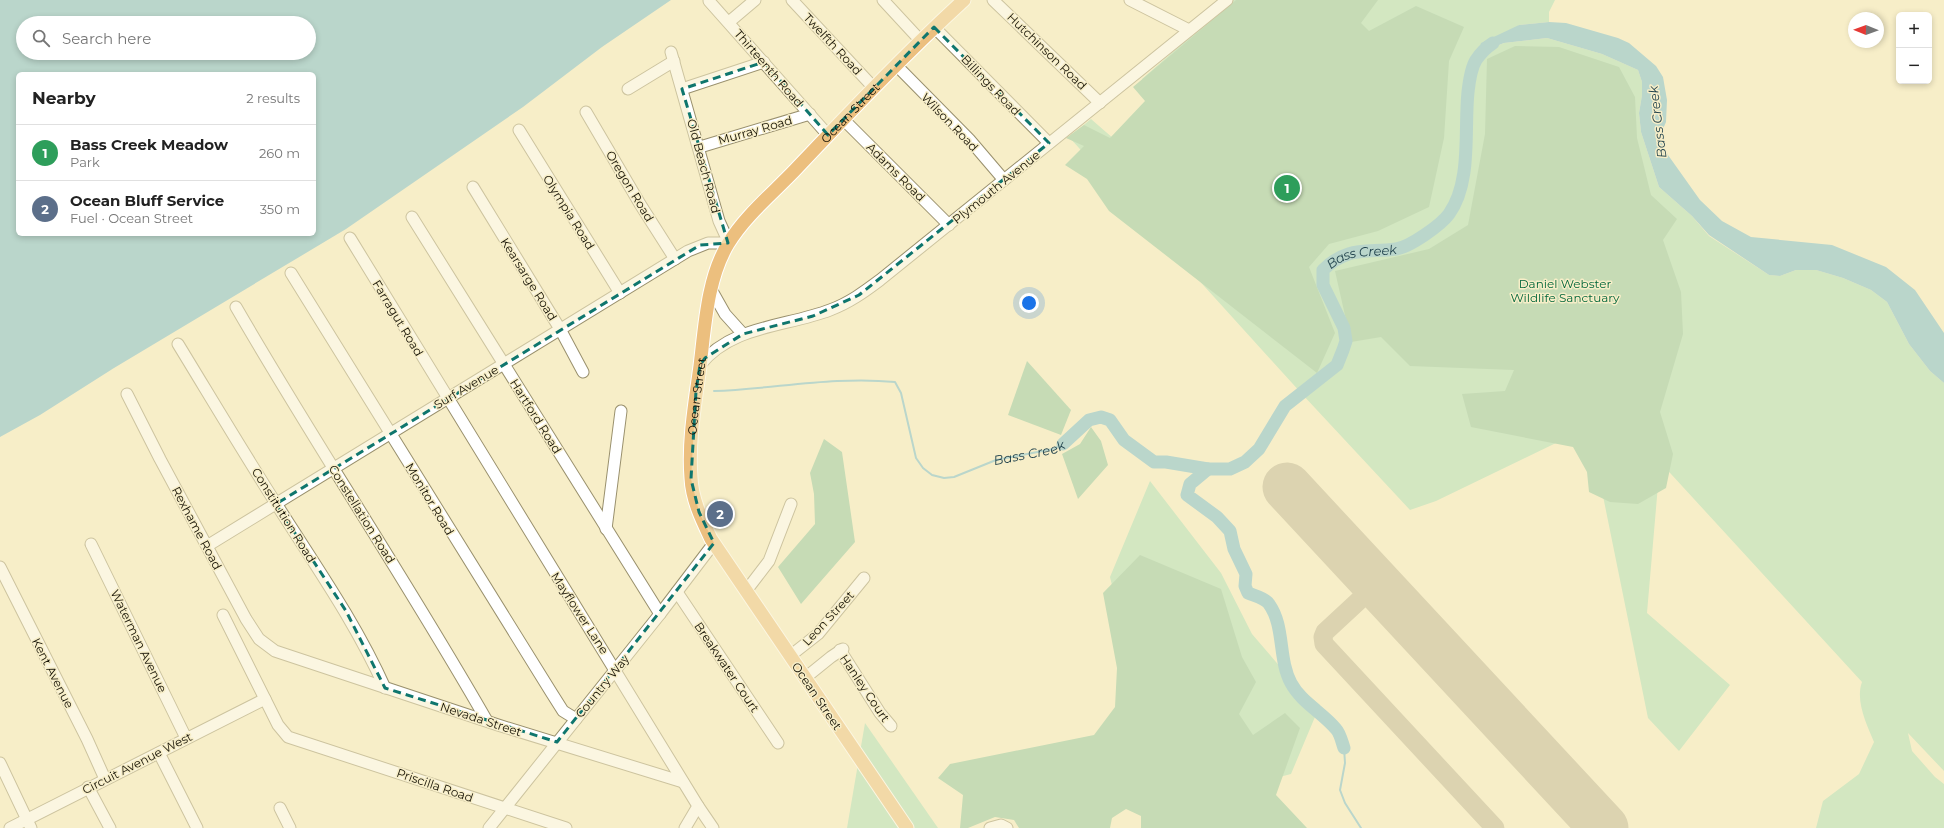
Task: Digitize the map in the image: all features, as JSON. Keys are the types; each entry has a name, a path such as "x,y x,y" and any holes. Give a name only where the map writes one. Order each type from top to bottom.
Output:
{"main road":[{"name":"Ocean Street","path":"907,828 714,543 699,512 691,479 691,434 712,291 717,270 729,243 751,216 843,119 920,40 964,0"}],"street":[{"path":"729,22 755,0"},
{"name":"Twelfth Road","path":"792,0 874,88"},
{"path":"883,0 920,40"},
{"name":"Hutchinson Road","path":"993,0 1100,103"},
{"path":"1130,0 1189,30"},
{"name":"Plymouth Avenue","path":"700,365 712,352 731,339 743,334 813,316 844,304 880,280 1227,0"},
{"name":"Thirteenth Road","path":"709,1 828,135"},
{"name":"Billings Road","path":"934,27 1049,143"},
{"name":"Old Beach Road","path":"628,89 673,56 700,147 719,221 729,243"},
{"path":"682,89 764,62"},
{"name":"Wilson Road","path":"896,65 969,139 1004,180"},
{"name":"Oregon Road","path":"586,112 640,204 675,259"},
{"name":"Murray Road","path":"700,147 810,114"},
{"name":"Adams Road","path":"843,119 949,225"},
{"name":"Olympia Road","path":"519,130 620,293"},
{"name":"Kearsarge Road","path":"473,187 560,329 583,372"},
{"name":"Hartford Road","path":"412,217 503,365 660,614"},
{"name":"Farragut Road","path":"350,238 448,398"},
{"name":"Surf Avenue","path":"207,546 675,259 700,245 729,243"},
{"name":"Monitor Road","path":"291,273 563,711 576,719"},
{"path":"712,291 725,314 743,334"},
{"name":"Constellation Road","path":"236,307 333,469 452,661 486,721"},
{"name":"Constitution Road","path":"178,344 276,504 346,612 371,657 385,688"},
{"name":"Rexhame Road","path":"127,394 160,459 246,619 259,639 279,652"},
{"name":"Mayflower Lane","path":"448,398 549,565 616,670 683,782 713,828"},
{"path":"606,529 621,411"},
{"path":"746,591 769,561 791,504"},
{"name":"Country Way","path":"489,828 616,670 714,543"},
{"name":"Waterman Avenue","path":"91,544 186,738"},
{"name":"Kent Avenue","path":"0,567 87,739 104,779"},
{"name":"Leon Street","path":"790,656 818,634 864,578"},
{"name":"Breakwater Court","path":"677,592 778,743"},
{"name":"Priscilla Road","path":"223,615 281,731 288,737 566,828"},
{"name":"Hanley Court","path":"805,678 841,650 880,713 891,726"},
{"name":"Nevada Street","path":"279,652 486,721 683,782"},
{"name":"Circuit Avenue West","path":"10,828 29,824 104,779 265,699"},
{"path":"159,752 197,828"},
{"path":"0,763 13,787 29,824"},
{"path":"88,788 110,828"},
{"path":"685,828 698,806"},
{"path":"280,808 290,828"},
{"path":"990,828 1001,825 1007,828"}],"highlighted area":[{"path":"934,27 1049,143 859,295 813,316 743,334 705,358 700,365 696,391 691,479 699,512 714,543 557,742 385,688 346,611 276,504 700,245 728,243 682,89 764,62 828,135"}],"green space":[{"name":"Daniel Webster Wildlife Sanctuary","path":"1232,0 1555,0 1549,12 1549,22 1519,25 1494,47 1504,43 1547,38 1602,54 1638,70 1642,82 1642,95 1639,113 1641,132 1659,187 1692,216 1709,236 1769,275 1780,276 1796,270 1816,270 1843,278 1871,290 1887,302 1909,344 1930,371 1944,383 1944,771 1908,733 1912,751 1935,777 1944,784 1944,828 1816,828 1823,801 1859,774 1874,742 1865,721 1861,705 1860,689 1862,682 1660,462 1647,613 1730,685 1679,751 1648,718 1589,427 1436,501 1410,510 1302,394 1069,137 1091,119 1114,139 1176,118 1153,87 1142,79"},
{"path":"1236,0 1378,0 1361,23 1369,31 1416,6 1464,27 1449,61 1444,138 1429,207 1378,231 1329,244 1309,267 1335,333 1317,373 1109,211 1087,179 1065,165 1084,146 1066,138 1084,125 1110,138 1145,101 1133,87"},
{"path":"1515,46 1559,47 1619,67 1635,97 1637,138 1651,195 1677,219 1663,240 1681,292 1683,334 1660,412 1673,454 1666,488 1638,504 1610,502 1589,492 1587,472 1573,447 1471,427 1462,394 1505,391 1514,370 1410,366 1381,337 1351,342 1335,271 1429,249 1468,225 1485,134 1487,59"},
{"path":"1027,361 1071,410 1061,435 1008,415"},
{"path":"1091,427 1101,441 1108,465 1078,499 1062,454 1080,444"},
{"path":"824,439 842,452 855,542 801,604 778,567 815,524 814,494 810,473"},
{"path":"1150,481 1221,573 1252,634 1294,683 1320,705 1291,774 1165,807 1110,577"},
{"path":"1140,555 1221,589 1242,657 1256,682 1239,714 1253,735 1285,713 1300,728 1276,795 1307,828 1141,828 1141,816 1126,809 1112,818 1110,828 1019,828 1014,820 995,817 968,828 960,828 963,795 938,778 950,764 1094,735 1115,707 1117,668 1103,593"},
{"path":"865,723 938,828 847,828"}],"water":[{"path":"0,0 671,0 602,47 523,107 346,229 114,368 40,415 0,437"},
{"path":"1549,22 1566,23 1618,38 1629,43 1656,66 1663,77 1667,100 1666,122 1663,129 1662,141 1668,155 1700,200 1722,221 1751,237 1832,245 1886,267 1915,290 1944,333 1944,383 1930,371 1909,344 1887,302 1871,290 1843,278 1816,270 1796,270 1780,276 1769,275 1709,235 1692,216 1659,187 1641,132 1639,113 1642,95 1642,82 1638,70 1602,54 1547,38 1504,43 1494,47 1483,57 1480,55 1479,50 1481,43 1519,25"}],"waterway":[{"name":"Bass Creek","path":"1063,444 1089,420 1101,417 1110,420 1124,440 1154,462 1166,462 1208,469 1230,469 1245,462 1259,449 1285,406 1337,365 1343,350 1346,341 1344,328 1323,285 1323,270 1340,257 1349,254 1396,249 1409,244 1432,229 1449,214 1461,187 1464,171 1468,92 1474,63 1493,43"},
{"name":"Bass Creek","path":"714,391 827,382 895,382 901,393 916,458 923,468 932,475 944,478 954,477 996,460 1053,449 1063,444"},
{"path":"1208,469 1190,484 1187,495 1217,517 1230,531 1234,549 1246,574 1245,586 1248,593 1265,600 1274,613 1280,632 1284,664 1291,683 1300,696 1331,723 1341,738 1344,748"},
{"path":"1344,748 1345,763 1340,790 1345,803 1361,828"}],"taxiway":[{"path":"1387,595 1379,592 1366,594 1325,632 1323,637 1324,644 1495,828"},
{"path":"1555,778 1601,828"}],"runway":[{"path":"1287,487 1604,828"}],"place":[{"name":"Bass Creek Meadow","path":"1287,188"},
{"name":"Ocean Bluff Service","path":"720,514"}]}
